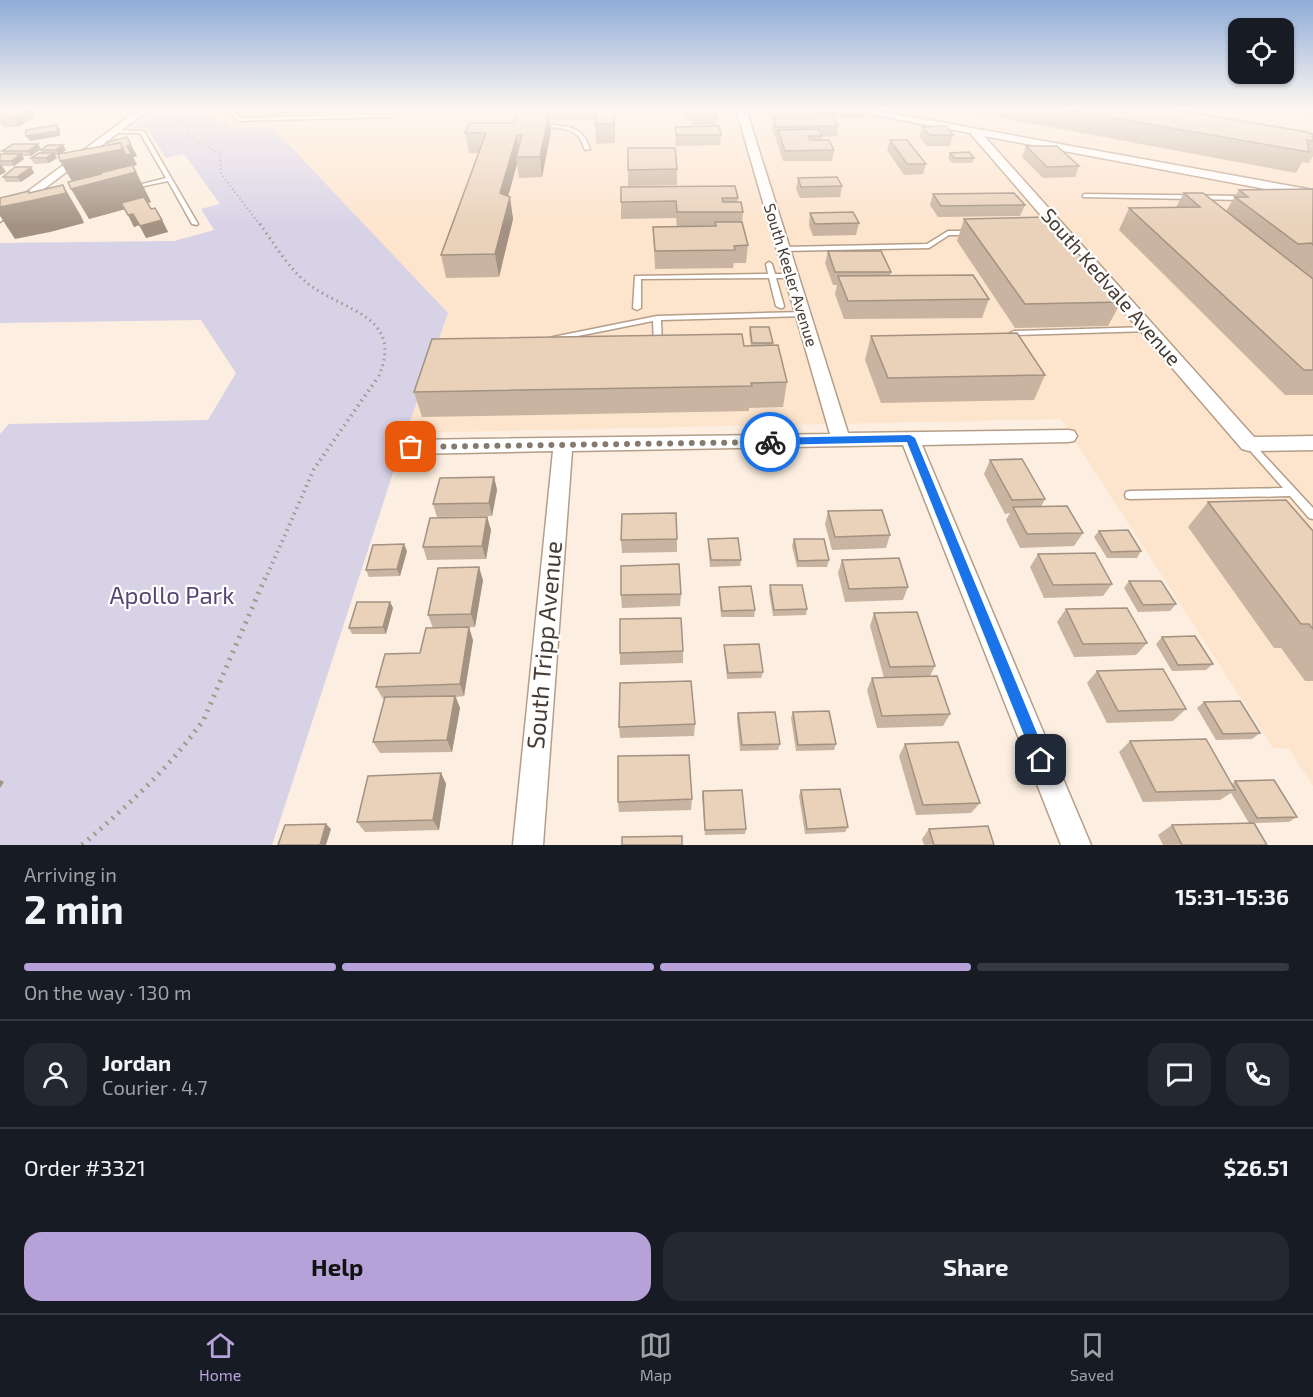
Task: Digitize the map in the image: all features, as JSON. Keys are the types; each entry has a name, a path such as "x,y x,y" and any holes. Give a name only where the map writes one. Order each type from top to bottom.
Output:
{"street":[{"path":"5,215 93,148"},
{"name":"South Keeler Avenue","path":"753,148 841,440"},
{"name":"South Kedvale Avenue","path":"988,148 1057,232 1249,444"},
{"path":"1071,148 1313,194"},
{"path":"411,447 1068,436"},
{"path":"910,438 1076,845"},
{"path":"1249,444 1313,443"},
{"name":"South Tripp Avenue","path":"528,845 563,446"}],"lane":[{"path":"152,148 195,225"},
{"path":"125,190 170,179"},
{"path":"1270,194 1292,190"},
{"path":"1085,196 1248,198"},
{"path":"5,215 24,210"},
{"path":"783,249 929,246 948,233 983,233"},
{"path":"769,264 780,306"},
{"path":"637,308 637,277 792,276"},
{"path":"541,341 657,318 803,314"},
{"path":"657,318 658,349"},
{"path":"1014,333 1148,330"},
{"path":"1249,444 1313,515"},
{"path":"1130,495 1292,492"}],"path":[{"path":"82,845 153,782 185,748 197,729 220,683 305,488 376,382 384,364 386,349 373,321 321,293 295,271 221,174 220,154 210,148"}],"shaded area":[{"path":"230,148 1282,148 1313,154 1313,786 1289,749 1273,748 1061,419 406,433 428,366"}],"green space":[{"name":"Apollo Park","path":"160,148 292,148 448,313 406,433 272,845 0,845 0,434 9,424 208,420 236,373 201,320 0,323 0,243 174,241 214,230 201,209 220,204 184,154 166,158"}],"building":[{"path":"6,148 32,148 28,151 2,151"},
{"path":"43,148 58,148 56,150 41,150"},
{"path":"89,148 123,149 60,161 58,154"},
{"path":"123,148 128,148 131,154 126,155"},
{"path":"480,148 513,148 500,193 510,197 495,254 441,255"},
{"path":"518,148 542,148 540,157 516,157"},
{"path":"628,148 675,148 677,169 628,170"},
{"path":"784,148 834,150 785,151"},
{"path":"896,148 914,148 926,164 907,164"},
{"path":"1028,148 1060,148 1079,166 1047,167"},
{"path":"1289,148 1308,148 1309,152"},
{"path":"969,152 974,158 954,158 950,153"},
{"path":"39,153 54,153 46,158 31,158"},
{"path":"0,154 21,154 11,161 0,161"},
{"path":"132,165 136,172 71,189 68,182 101,174"},
{"path":"15,167 31,167 17,177 3,177"},
{"path":"837,177 842,186 801,187 798,178"},
{"path":"63,185 66,193 0,207 0,198"},
{"path":"735,186 738,198 722,198 723,202 741,202 743,212 677,212 676,201 621,202 621,187"},
{"path":"1313,189 1313,245 1311,243 1298,244 1235,197 1248,197 1239,190"},
{"path":"1014,193 1025,205 941,206 933,194"},
{"path":"1184,193 1203,193 1313,279 1313,370 1304,370 1129,208 1200,207"},
{"path":"144,197 151,209 155,208 162,220 140,226 133,214 128,215 121,203"},
{"path":"853,212 859,223 815,224 810,213"},
{"path":"1046,217 1121,302 1025,304 964,219"},
{"path":"715,222 742,222 748,245 734,246 735,250 655,251 653,227 716,226"},
{"path":"828,251 881,251 891,272 835,272"},
{"path":"973,275 989,299 848,301 838,276"},
{"path":"750,327 769,327 773,343 752,343"},
{"path":"1017,333 1045,375 888,378 871,336"},
{"path":"742,334 744,346 778,345 787,382 751,383 752,386 414,392 432,339"},
{"path":"1022,459 1045,499 1012,500 990,460"},
{"path":"494,477 489,503 433,504 440,478"},
{"path":"1286,500 1313,531 1313,629 1309,624 1301,624 1208,502"},
{"path":"1067,506 1083,533 1027,534 1013,507"},
{"path":"882,510 890,535 835,537 828,511"},
{"path":"676,513 677,539 621,540 622,514"},
{"path":"487,517 482,546 423,547 430,518"},
{"path":"1128,530 1141,551 1111,552 1099,531"},
{"path":"738,538 741,560 711,560 708,539"},
{"path":"794,539 824,539 829,560 798,561"},
{"path":"404,544 397,569 366,570 373,545"},
{"path":"1095,553 1112,584 1053,585 1038,554"},
{"path":"899,558 908,587 849,589 842,560"},
{"path":"679,564 681,594 621,595 621,566"},
{"path":"479,567 471,614 428,615 438,568"},
{"path":"1129,581 1161,581 1176,604 1143,605"},
{"path":"770,585 802,585 807,609 774,610"},
{"path":"751,586 755,610 722,611 719,587"},
{"path":"357,602 390,602 383,627 349,628"},
{"path":"1127,608 1147,643 1083,644 1066,609"},
{"path":"917,612 935,666 890,667 874,613"},
{"path":"681,618 683,651 620,653 620,619"},
{"path":"469,627 460,684 376,687 385,654 420,653 426,628"},
{"path":"1195,636 1213,664 1178,665 1162,637"},
{"path":"759,644 763,672 728,673 724,645"},
{"path":"1163,669 1186,709 1118,711 1097,671"},
{"path":"937,676 950,714 882,716 872,678"},
{"path":"691,681 695,724 619,727 620,683"},
{"path":"455,696 447,740 373,742 385,697"},
{"path":"1240,701 1260,733 1223,734 1204,702"},
{"path":"829,711 836,744 798,745 793,712"},
{"path":"775,712 780,744 742,745 738,713"},
{"path":"1206,739 1235,790 1156,792 1130,741"},
{"path":"958,742 980,803 923,805 905,744"},
{"path":"689,755 692,799 618,802 618,756"},
{"path":"441,773 433,820 357,822 368,776"},
{"path":"1274,780 1297,817 1257,818 1235,781"},
{"path":"840,789 848,827 807,829 801,790"},
{"path":"742,790 746,829 705,830 703,791"},
{"path":"1254,823 1267,845 1182,845 1172,825"},
{"path":"326,824 320,845 278,845 285,825"},
{"path":"988,826 994,845 934,845 929,829"},
{"path":"682,836 682,845 622,845 622,837"}],"way so far":[{"path":"411,447 770,442"}],"route":[{"path":"770,442 910,438 1041,760"}]}
